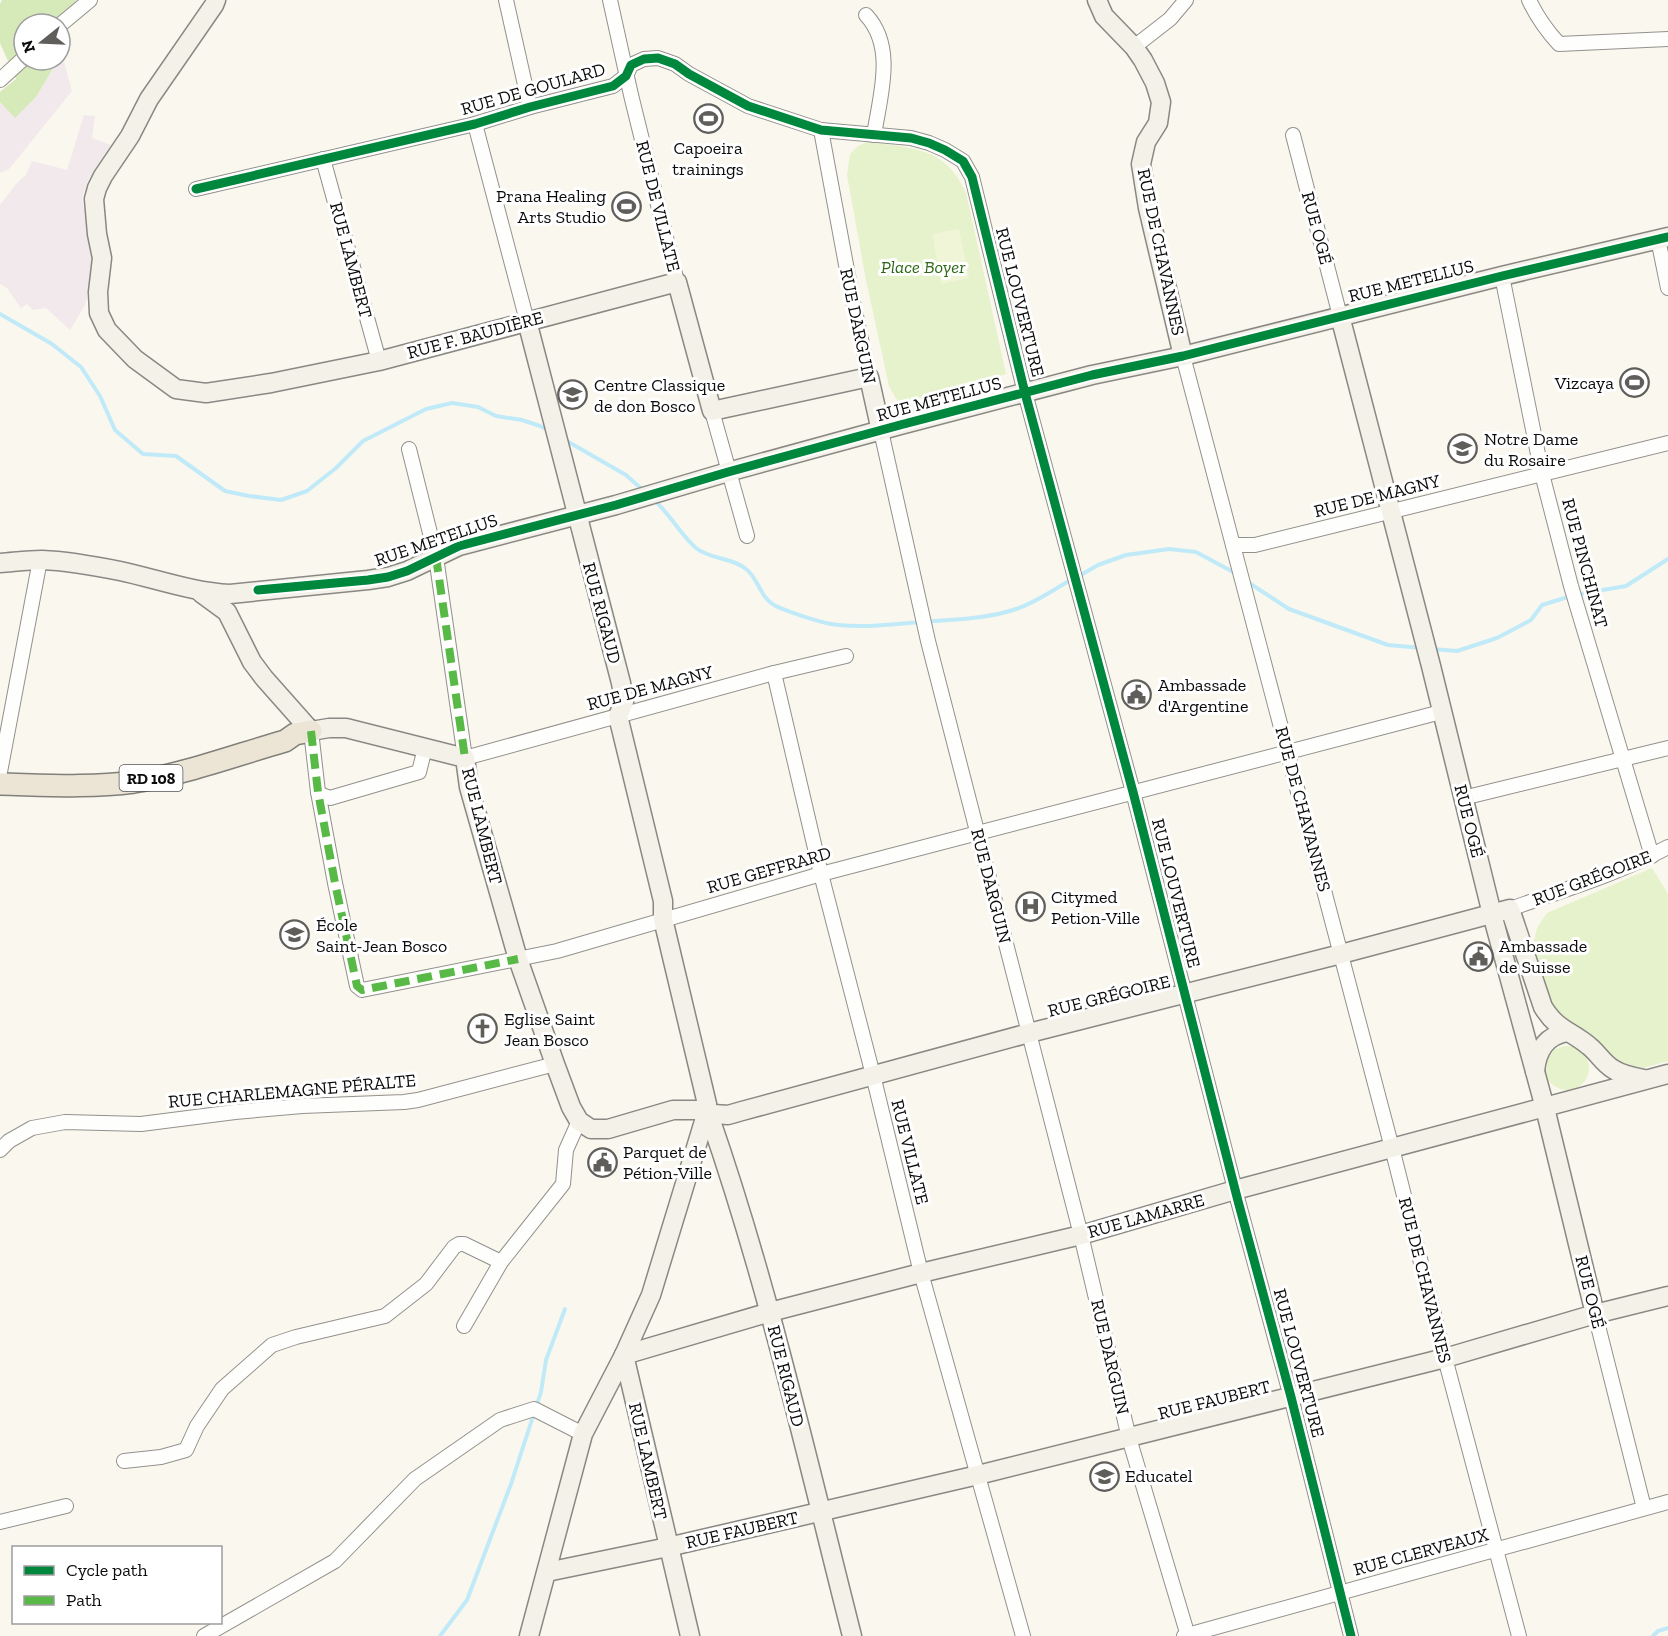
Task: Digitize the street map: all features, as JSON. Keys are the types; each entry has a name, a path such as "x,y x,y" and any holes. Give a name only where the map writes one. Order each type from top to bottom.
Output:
{"main road":[{"name":"RD 108","path":"0,771 89,773 135,770 283,731 303,733"},
{"name":"RD 108","path":"0,783 71,786 134,782 182,771 285,741 303,733"}],"street":[{"path":"72,15 90,0"},
{"name":"RUE F. BAUDIÈRE","path":"216,0 149,99 130,136 103,176 94,199 102,258 98,292 99,313 108,330 135,359 176,389 206,393 271,383 379,361 677,282"},
{"path":"506,0 530,107"},
{"name":"RUE DE VILLATE","path":"610,0 626,76 677,282 712,411"},
{"name":"RUE DE CHAVANNES","path":"1097,0 1104,16 1134,47 1155,83 1161,102 1158,123 1146,142 1141,164 1183,356 1519,1636"},
{"path":"1134,47 1170,19 1186,0"},
{"path":"1528,0 1542,25 1559,44 1668,39"},
{"path":"866,15 874,24 879,35 884,67 874,135"},
{"name":"RUE DE GOULARD","path":"196,189 475,124 613,86 626,76 631,65 644,59 658,58 675,64 748,106 821,130 911,138 945,150 963,161"},
{"path":"0,80 12,69"},
{"name":"RUE RIGAUD","path":"475,124 621,683 624,702 618,716 663,901 663,919 707,1113 730,1176 770,1312 852,1636"},
{"name":"RUE DARGUIN","path":"821,130 868,377 926,633 1081,1235 1129,1438 1186,1636"},
{"name":"RUE OGÉ","path":"1293,135 1463,798 1501,911 1535,1071 1644,1508"},
{"name":"RUE LAMBERT","path":"323,159 379,361"},
{"name":"RUE LOUVERTURE","path":"963,161 972,177 1025,393 1133,792 1351,1636"},
{"path":"1663,238 1668,288"},
{"name":"RUE METELLUS","path":"194,589 230,594 388,577 407,571 459,546 616,505 900,425 1092,375 1183,356 1663,238"},
{"name":"RUE PINCHINAT","path":"1502,276 1542,474 1577,608 1652,856"},
{"path":"747,536 712,411 868,377"},
{"name":"RUE DE MAGNY","path":"1233,545 1255,545 1668,443"},
{"name":"RUE LAMBERT","path":"409,449 436,557 469,787 518,959 571,1107 579,1121"},
{"path":"0,771 40,560"},
{"path":"0,563 40,560 74,562 194,589 227,612 252,662 303,733"},
{"path":"234,624 237,607 244,598 258,590"},
{"name":"RUE DE MAGNY","path":"465,758 774,673 846,656"},
{"name":"RUE VILLATE","path":"774,673 821,874 921,1273 1023,1636"},
{"name":"RUE GEFFRARD","path":"303,733 318,792 357,986 362,990 557,951 821,874 1441,712"},
{"name":"RD 108","path":"303,733 329,728 346,728 465,758"},
{"path":"318,792 330,798 419,772 425,748"},
{"path":"1463,798 1668,748"},
{"name":"RUE GRÉGOIRE","path":"579,1121 591,1129 608,1129 673,1110 735,1113 1029,1033 1501,911 1592,881 1668,847"},
{"path":"1501,911 1543,1007 1554,1023 1590,1046 1611,1068 1631,1077 1646,1079"},
{"path":"1535,1071 1542,1047 1552,1037 1567,1032"},
{"path":"1577,1098 1599,1077 1601,1058"},
{"name":"RUE CHARLEMAGNE PÉRALTE","path":"0,1150 20,1134 47,1124 84,1121 141,1124 291,1107 404,1102 555,1064"},
{"name":"RUE LAMARRE","path":"624,1355 770,1312 1081,1235 1235,1190 1668,1074"},
{"path":"529,1636 583,1434 624,1355 651,1295 707,1113"},
{"path":"464,1326 501,1262 563,1184 566,1150 579,1121"},
{"path":"124,1461 161,1457 186,1450 197,1426 222,1389 272,1345 385,1316 426,1284 454,1247 464,1244 501,1262"},
{"name":"RUE FAUBERT","path":"547,1572 668,1547 1129,1438 1445,1358 1595,1314 1668,1296"},
{"name":"RUE LAMBERT","path":"624,1355 690,1636"},
{"path":"204,1636 227,1630 335,1561 415,1479 500,1420 534,1409 583,1434"},
{"name":"RUE CLERVEAUX","path":"1186,1636 1668,1502"},
{"path":"0,1522 66,1506"}],"shaded area":[{"path":"51,72 67,72 72,91 9,169 0,173 0,102 15,117 36,97"},
{"path":"84,115 95,116 92,138 111,145 88,180 82,198 92,256 85,305 70,330 46,308 33,310 27,304 21,308 7,288 0,284 0,205 26,175 32,161 67,170"}],"green space":[{"path":"2,0 76,0 72,14 72,12 12,12 12,70 0,43 0,4"},
{"path":"13,72 51,72 36,97 15,118 0,102 0,92 16,79"},
{"name":"Place Boyer","path":"867,142 926,152 948,166 958,178 966,193 1006,374 921,398 898,402 889,386 866,280 847,175 850,154 858,146"},
{"path":"959,229 969,278 941,284 932,234"},
{"path":"1652,868 1668,894 1668,1061 1643,1068 1613,1062 1603,1047 1587,1032 1563,1023 1551,1005 1533,945 1537,928 1547,913"},
{"path":"1567,1046 1583,1052 1589,1068 1583,1084 1567,1090 1551,1084 1545,1068 1551,1052"}],"waterway":[{"path":"0,314 52,344 81,367 100,396 115,430 143,454 176,456 225,491 281,500 307,491 336,468 363,441 426,409 452,403 478,407 496,416 522,420 548,430"},
{"path":"565,440 626,475 644,491"},
{"path":"654,500 696,548 708,555 734,562 746,569 769,602 799,615 829,624 875,626 965,619 996,614 1030,603 1072,579"},
{"path":"1079,576 1098,565 1126,555 1169,549 1196,552 1235,573"},
{"path":"1432,649 1457,651 1497,638 1531,620 1542,605 1574,595 1626,586 1668,559"},
{"path":"1246,581 1289,609 1388,645 1422,648"},
{"path":"440,1636 467,1600 511,1484 541,1392 546,1360 565,1309"},
{"path":"1653,1636 1658,1631 1668,1628"}],"marked path":[{"path":"436,557 465,758"},
{"path":"311,731 318,792 357,986 362,990 518,959"}],"cycle path":[{"path":"196,189 475,124 613,86 626,76 631,65 644,59 658,58 675,64 748,106 821,130 911,138 945,150 963,161 972,177 1025,393 1133,792 1351,1636"},
{"path":"258,590 388,577 407,571 459,546 616,505 900,425 1092,375 1183,356 1668,237"}],"place":[{"name":"Capoeira trainings","path":"708,119"},
{"name":"Prana Healing Arts Studio","path":"627,206"},
{"name":"Vizcaya","path":"1635,383"},
{"name":"Centre Classique de don Bosco","path":"573,395"},
{"name":"Notre Dame du Rosaire","path":"1463,449"},
{"name":"Ambassade d'Argentine","path":"1137,695"},
{"name":"Citymed Petion-Ville","path":"1030,907"},
{"name":"École Saint-Jean Bosco","path":"295,935"},
{"name":"Ambassade de Suisse","path":"1478,956"},
{"name":"Eglise Saint Jean Bosco","path":"483,1029"},
{"name":"Parquet de Pétion-Ville","path":"602,1162"},
{"name":"Educatel","path":"1104,1476"}]}
